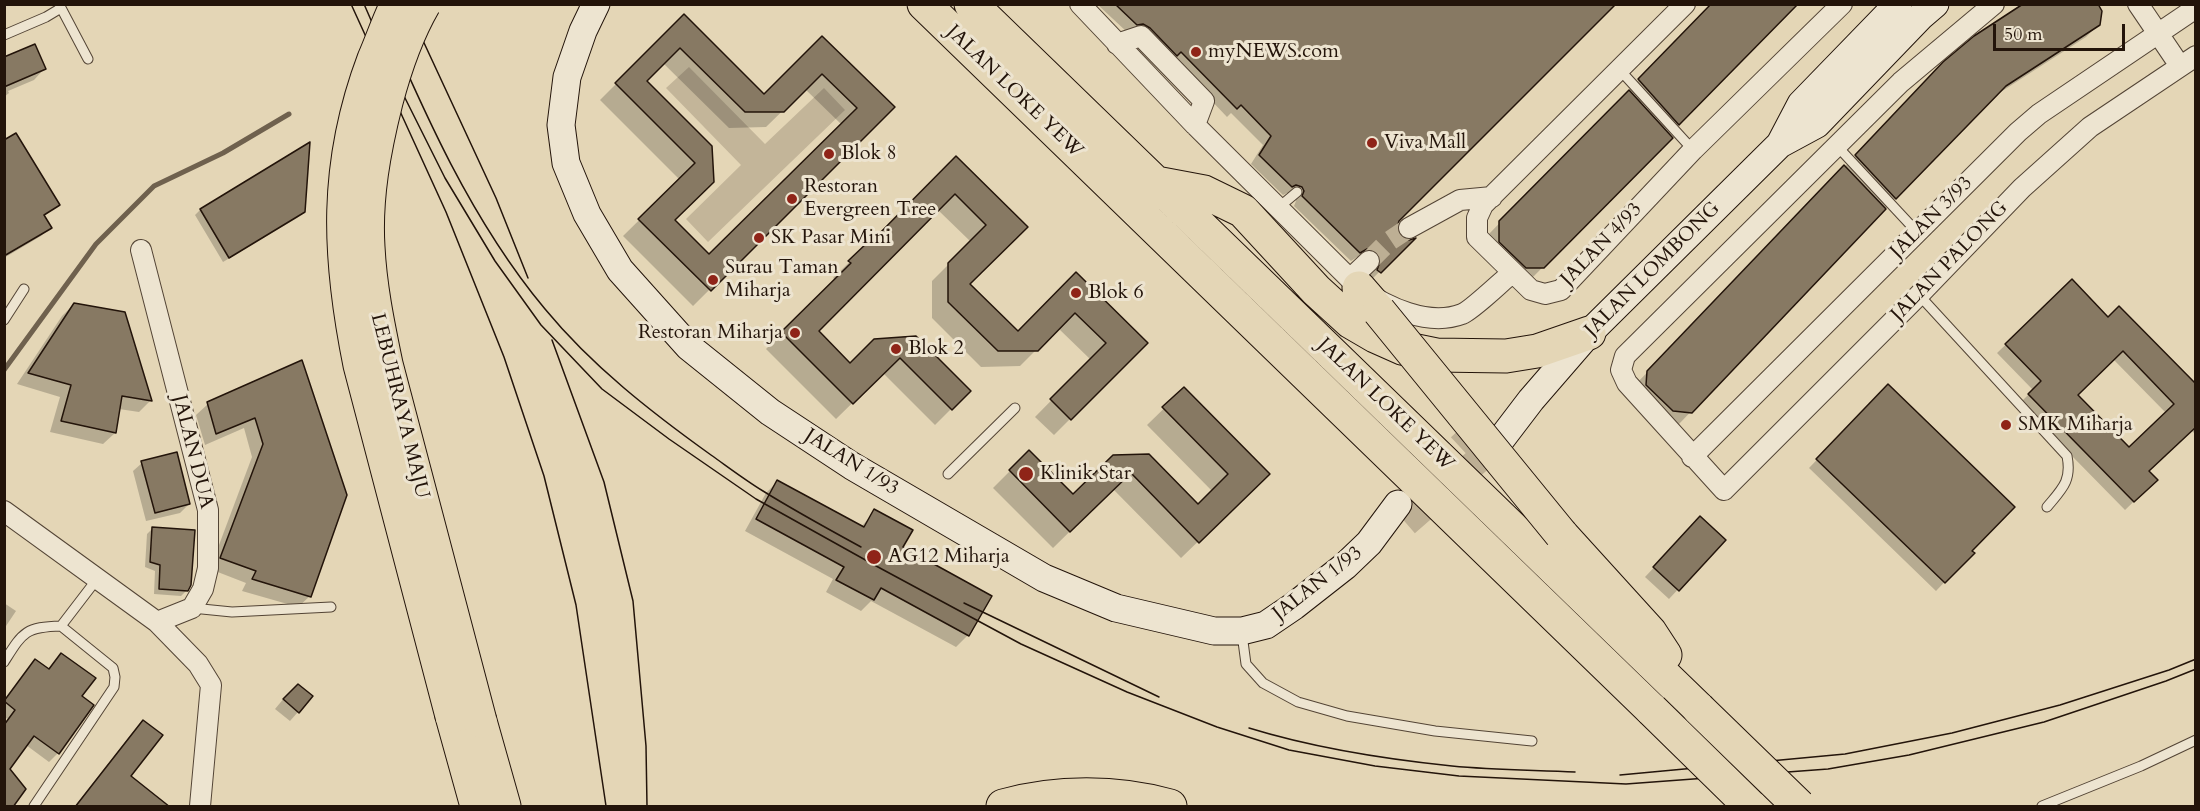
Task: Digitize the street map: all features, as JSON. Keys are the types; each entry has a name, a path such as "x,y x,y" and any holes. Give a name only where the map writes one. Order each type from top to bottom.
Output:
{"highway":[{"name":"LEBUHRAYA MAJU","path":"397,4 365,84 354,122 345,170 342,220 351,321 360,365 466,718 504,807"},
{"name":"LEBUHRAYA MAJU","path":"424,4 396,65 376,144 370,189 368,245 376,317 466,718 477,807"},
{"name":"JALAN LOKE YEW","path":"924,4 1750,807"},
{"name":"JALAN LOKE YEW","path":"971,4 1799,807"},
{"path":"1155,183 1204,192 1242,211 1316,290 1350,322 1402,348 1436,355 1506,356 1537,351 1589,333"},
{"path":"1364,285 1561,534 1650,632 1699,710"},
{"path":"1003,807 1032,798 1089,795 1151,801 1170,807"}],"street":[{"name":"JALAN 1/93","path":"596,4 567,77 561,125 566,163 587,214 620,270 689,347 771,412 852,466 1044,578 1126,610 1215,631 1242,631 1266,625 1345,566 1402,514"},
{"path":"1080,4 1278,208 1364,285 1378,301 1431,319 1463,314 1512,273"},
{"name":"JALAN 4/93","path":"1685,4 1483,205 1477,218 1478,237 1512,273 1532,290 1545,294 1561,290 1694,150 1842,4"},
{"path":"1692,457 1627,383 1620,370 1626,356 1901,82 1994,4"},
{"path":"2138,4 2157,33 2188,61"},
{"name":"JALAN 3/93","path":"1692,457 2018,132 2039,114 2196,8"},
{"name":"JALAN LOMBONG","path":"1491,434 1531,400 1589,333 1780,144 1801,104 1904,12"},
{"name":"JALAN PALONG","path":"1692,457 1724,490 1919,295 2022,188 2090,127 2188,61"},
{"path":"1409,228 1460,200 1492,197"},
{"name":"JALAN DUA","path":"141,250 208,510 208,568 203,589 192,608"},
{"path":"4,511 157,622 198,664 211,685 200,807"},
{"path":"157,622 192,608"}],"lane":[{"path":"4,35 46,17 60,6 88,59"},
{"path":"1619,69 1694,150"},
{"path":"1837,146 1917,232"},
{"path":"1278,208 1297,192"},
{"path":"4,320 24,289"},
{"path":"1919,295 2067,456 2069,468 2067,481 2047,507"},
{"path":"948,474 1015,408"},
{"path":"61,626 97,579"},
{"path":"192,608 232,612 331,607"},
{"path":"4,662 21,635 38,627 61,626 112,668 115,677 114,687 33,807"},
{"path":"1242,631 1242,647 1246,664 1263,683 1298,702 1347,716 1435,731 1532,741"},
{"path":"2042,807 2141,766 2196,740"}],"shaded area":[{"path":"689,67 765,144 824,88 845,110 708,242 686,219 741,165 666,88"}],"building":[{"name":"Viva Mall","path":"1115,4 1616,4 1399,221 1397,228 1402,238 1409,240 1416,238 1381,273 1377,270 1381,259 1377,252 1367,249 1360,253 1302,196 1304,191 1302,187 1296,185 1292,187 1259,155 1271,136 1241,105 1237,109 1181,52 1177,56 1150,28 1143,24 1137,25"},
{"path":"1711,4 1798,4 1679,125 1638,79"},
{"path":"2023,4 2098,4 2102,11 2100,25 2006,86 1896,199 1855,155 1943,62 1974,36"},
{"name":"Blok 8","path":"684,14 764,94 822,36 895,107 711,291 638,219 695,163 615,83","holes":["680,48 745,112 784,112 822,74 857,108 709,254 675,220 714,182 712,146 647,81"]},
{"path":"35,44 46,69 4,87 4,57"},
{"path":"1629,90 1673,138 1544,268 1526,268 1499,242 1499,221"},
{"path":"16,133 60,205 44,215 52,228 4,256 4,140"},
{"path":"310,142 305,212 229,258 200,209"},
{"name":"Blok 6","path":"956,156 1028,227 970,284 1018,331 1076,272 1148,343 1071,420 1050,399 1106,343 1075,313 1038,351 998,351 948,302 948,263 986,225 955,194 819,331 850,363 874,339 916,336 971,391 952,410 900,358 853,404 781,332 851,263 848,261 869,241 870,243"},
{"path":"1844,165 1886,209 1692,413 1673,411 1646,385 1647,371"},
{"path":"2072,279 2108,317 2119,306 2196,384 2196,427 2149,471 2158,480 2134,502 2028,394 2041,381 2005,344","holes":["2123,351 2174,404 2129,447 2078,395"]},
{"path":"74,303 125,312 152,401 122,396 116,433 61,421 71,385 28,373"},
{"path":"302,360 347,495 311,597 252,579 256,571 220,558 263,444 255,418 216,434 207,402"},
{"path":"1888,384 2015,507 1972,551 1975,553 1945,583 1816,459"},
{"path":"1184,387 1270,474 1199,543 1131,473 1070,532 1009,470 1029,450 1073,494 1113,455 1149,454 1198,504 1228,474 1162,407"},
{"path":"177,452 190,504 155,513 141,461"},
{"name":"AG12 Miharja","path":"777,480 864,527 874,509 913,530 903,547 992,596 969,636 881,588 874,600 836,580 844,567 756,519"},
{"path":"1700,516 1726,540 1679,591 1653,567"},
{"path":"152,527 195,530 191,585 188,591 159,589 160,565 150,562"},
{"path":"61,653 96,678 82,696 94,705 59,754 34,736 10,769 26,789 13,807 4,807 4,725 15,710 4,701 35,659 49,669"},
{"path":"298,684 313,696 299,713 283,699"},
{"path":"143,720 163,735 131,776 170,807 75,807"}],"waterway":[{"path":"4,370 96,244 154,186 223,153 289,114"}],"tunnel":[{"path":"1369,261 1388,242 1409,228"},
{"path":"1430,475 1483,426"},
{"path":"1406,523 1499,442"}],"tram line":[{"path":"351,4 446,212 504,357 544,476 576,605 606,806"},
{"path":"364,4 404,96 445,178 495,261 541,325 602,389 756,499 878,567 1021,644 1127,692 1217,727 1289,750 1375,766 1459,776 1626,784 1828,769 1909,755 2044,722 2196,669"},
{"path":"377,4 412,84 471,201 518,274 563,330 602,369 689,439 763,491 861,547"},
{"path":"406,4 496,198 528,278"},
{"path":"552,340 604,482 633,601 646,746 647,806"},
{"path":"964,603 1159,697"},
{"path":"1620,775 1845,754 1952,733 2060,705 2196,659"},
{"path":"1249,728 1324,747 1401,760 1467,767 1575,772"}],"place":[{"name":"myNEWS.com","path":"1196,52"},
{"name":"Viva Mall","path":"1372,143"},
{"name":"Blok 8","path":"829,154"},
{"name":"Restoran Evergreen Tree","path":"792,199"},
{"name":"SK Pasar Mini","path":"759,238"},
{"name":"Surau Taman Miharja","path":"713,280"},
{"name":"Blok 6","path":"1076,293"},
{"name":"Restoran Miharja","path":"795,333"},
{"name":"Blok 2","path":"896,349"},
{"name":"SMK Miharja","path":"2006,425"},
{"name":"Klinik Star","path":"1026,474"},
{"name":"AG12 Miharja","path":"874,557"}]}
